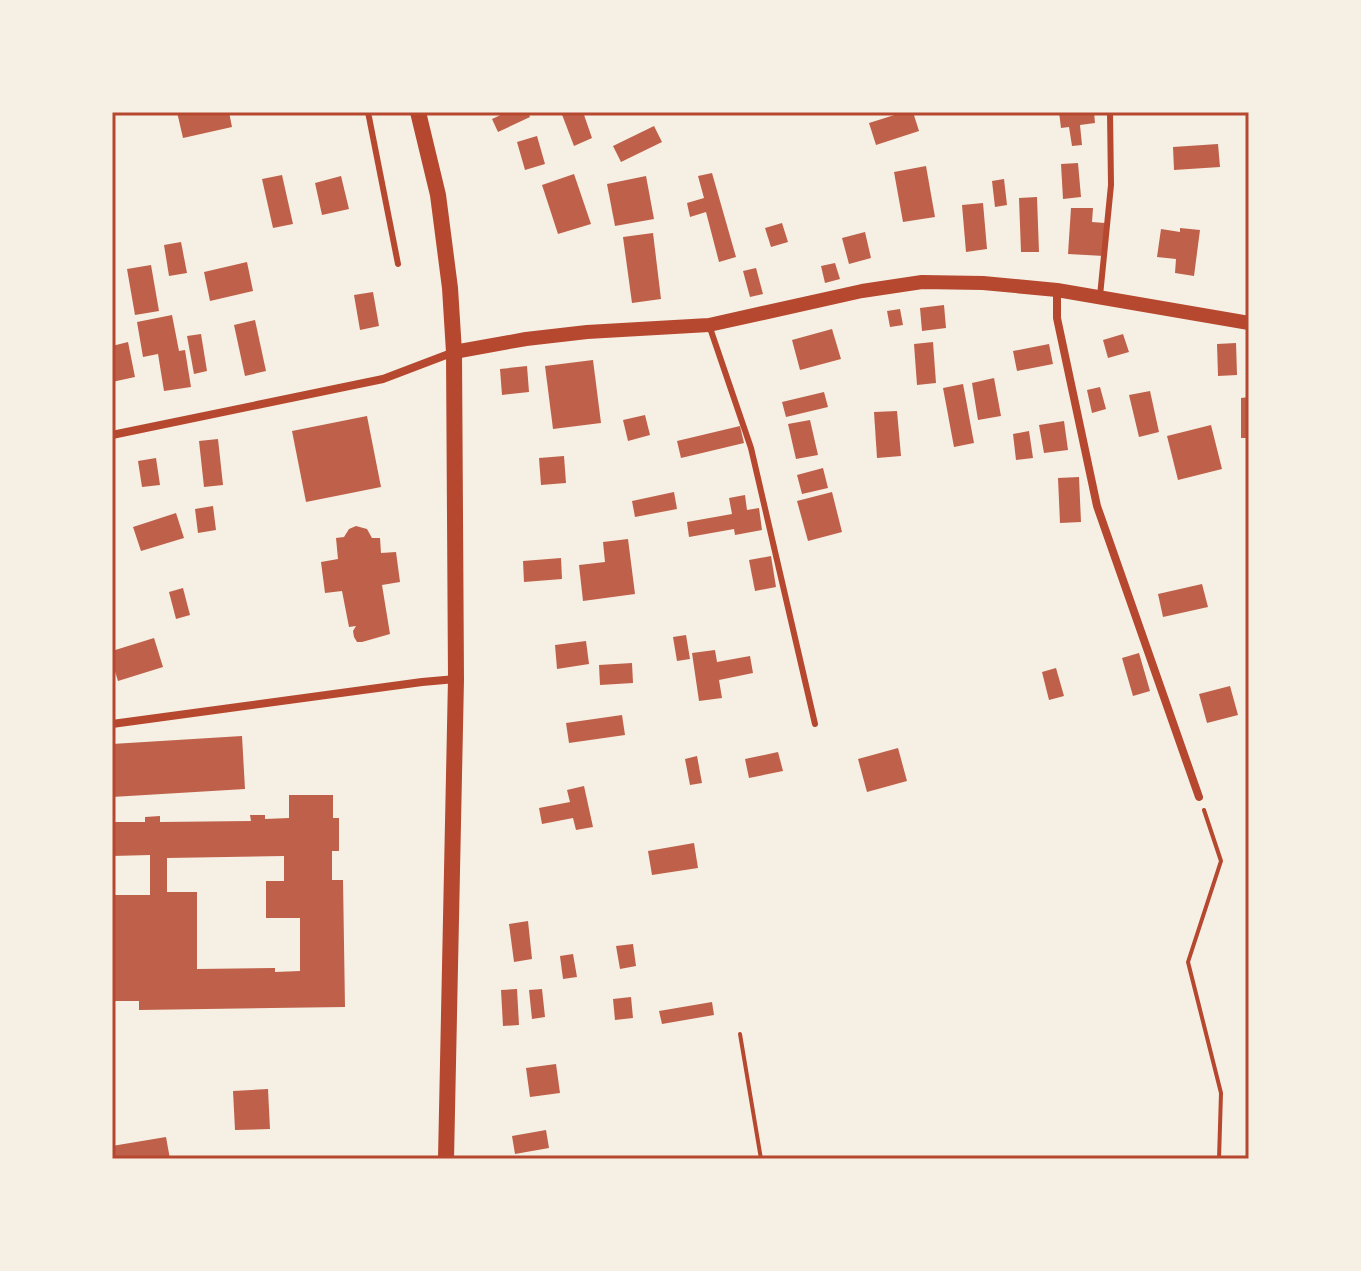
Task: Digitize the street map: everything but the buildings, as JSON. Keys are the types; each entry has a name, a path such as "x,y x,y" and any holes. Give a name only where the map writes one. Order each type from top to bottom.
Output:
{"main road":[{"path":"418,112 438,195 450,288 454,352 456,679 446,1159"}],"street":[{"path":"112,435 383,379 454,352 587,332 709,325 862,291 922,282 983,283 1057,290 1249,323"},
{"path":"1057,290 1057,318 1097,506 1199,797"},
{"path":"112,724 456,679"}],"lane":[{"path":"368,112 398,264"},
{"path":"1100,296 1111,185 1110,112"},
{"path":"709,325 751,448 815,724"}],"path":[{"path":"1199,797 1221,861 1188,962 1221,1093 1219,1159"},
{"path":"740,1034 761,1159"}]}
